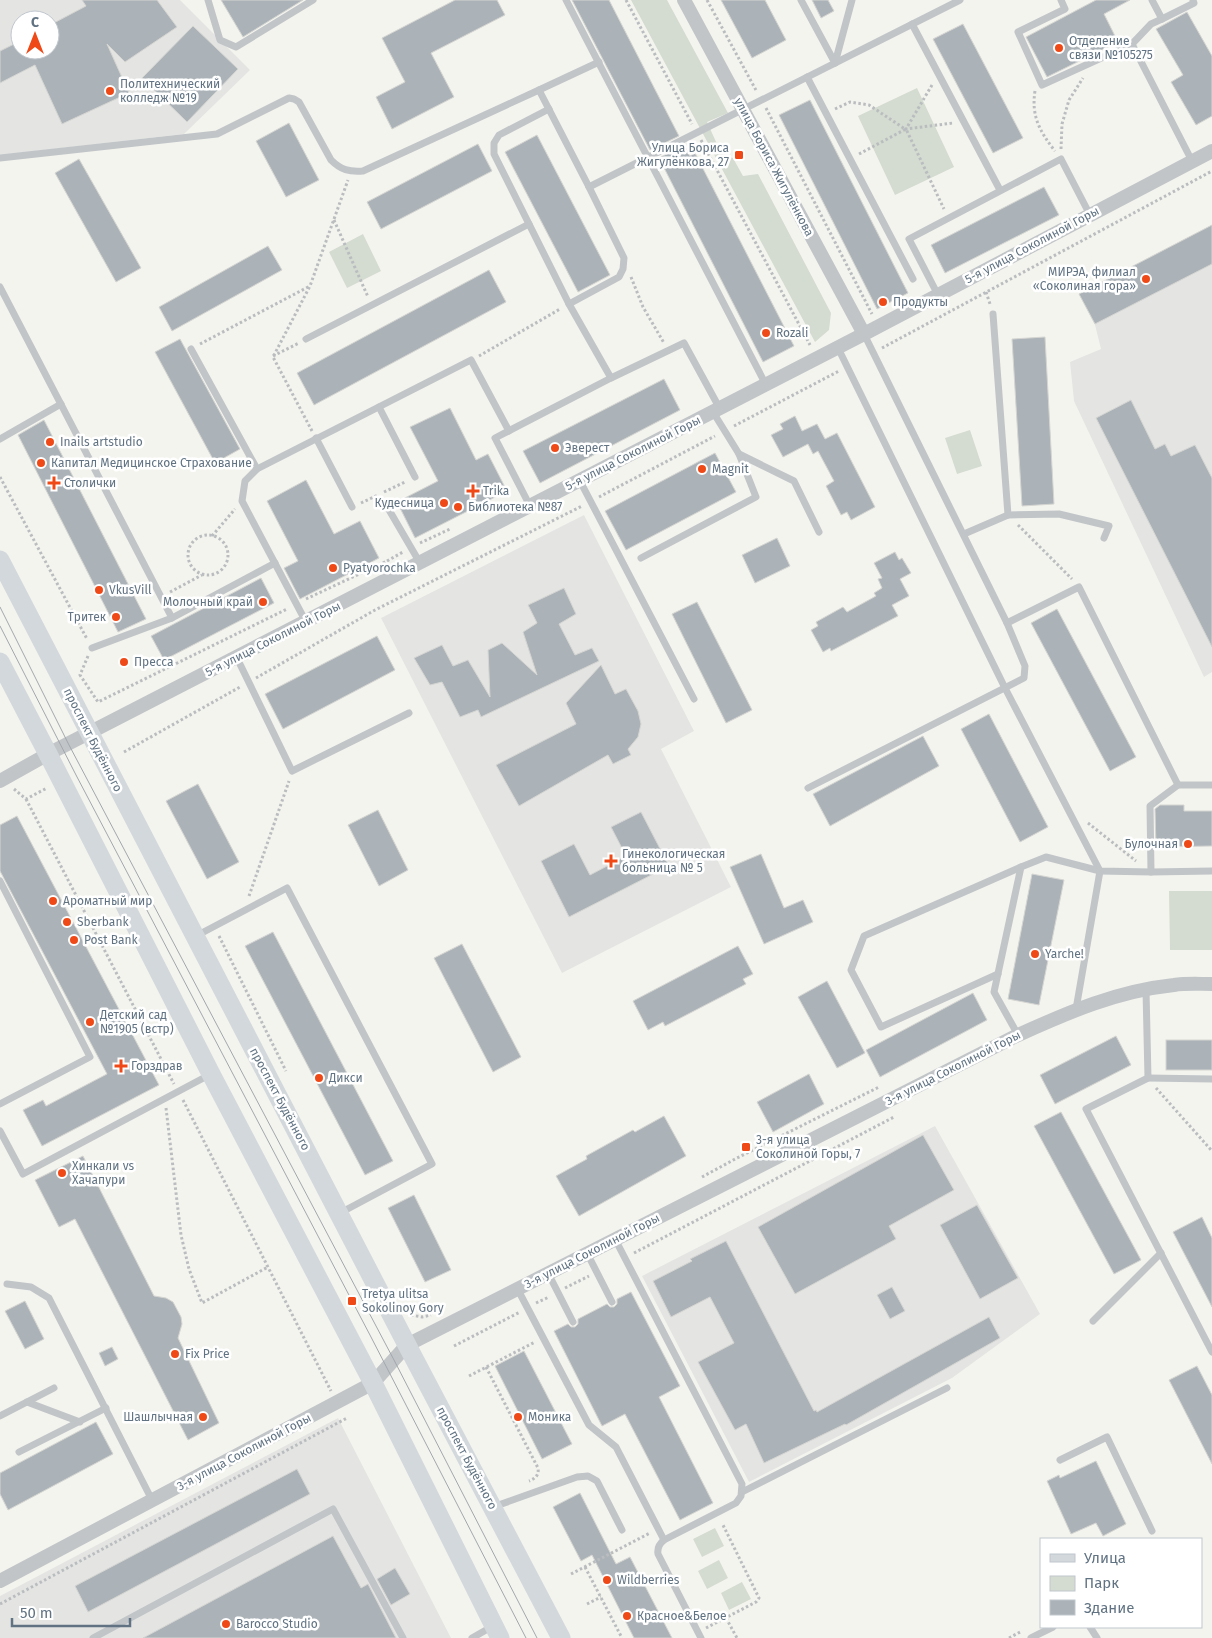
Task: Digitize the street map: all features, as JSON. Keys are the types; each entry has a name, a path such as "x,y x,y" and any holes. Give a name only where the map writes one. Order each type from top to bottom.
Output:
{"main road":[{"name":"проспект Будённого","path":"0,560 560,1638"},
{"path":"0,662 211,1074 373,1384 456,1552 487,1636"}],"street":[{"name":"улица Бориса Жигулёнкова","path":"684,0 864,334"},
{"name":"5-я улица Соколиной Горы","path":"3,786 48,754 838,348 1212,151"},
{"name":"3-я улица Соколиной Горы","path":"0,1581 373,1384 407,1345 1018,1035 1076,1009 1105,999 1175,985 1212,984"}],"lane":[{"path":"208,0 220,40 236,47 313,0"},
{"path":"566,0 766,385"},
{"path":"801,0 835,63"},
{"path":"835,63 852,0"},
{"path":"589,187 960,0"},
{"path":"1061,0 1065,9 1018,32 1042,86 1132,44 1151,24 1196,1"},
{"path":"1152,0 1162,19"},
{"path":"912,24 1000,190"},
{"path":"1132,44 1192,161"},
{"path":"0,158 217,134 289,98 299,102 331,160 338,167 351,172 363,171 599,62"},
{"path":"807,77 913,278"},
{"path":"539,90 624,258 623,269 619,277 569,304"},
{"path":"549,109 499,135 494,143 494,154 569,304 611,378"},
{"path":"938,295 909,239 1000,190 1061,159 1090,215"},
{"path":"306,339 529,224"},
{"path":"0,287 172,618"},
{"path":"993,314 1008,515"},
{"path":"808,788 1024,678 1025,666 1007,622 864,334"},
{"path":"530,507 496,438 611,378 684,343 724,431 739,454 756,497 640,558"},
{"path":"838,348 1005,688 1070,809 1100,871 1076,1009"},
{"path":"192,349 256,469"},
{"path":"306,622 242,500 245,482 256,469 471,360 510,431"},
{"path":"0,438 61,404"},
{"path":"378,407 415,477"},
{"path":"316,438 352,507"},
{"path":"739,454 794,481 819,532"},
{"path":"580,481 694,699"},
{"path":"385,503 420,564"},
{"path":"964,534 1008,515 1059,514 1109,526 1104,538"},
{"path":"92,648 172,618 275,563"},
{"path":"1007,622 1079,587 1178,784"},
{"path":"237,658 292,772 410,713"},
{"path":"1151,872 1150,806 1178,784 1212,785"},
{"path":"998,974 881,1027 851,970 864,936 1046,857 1100,871 1212,871"},
{"path":"1018,1035 994,992 1021,867"},
{"path":"0,881 90,1058 0,1104"},
{"path":"195,936 287,888 432,1164 339,1213"},
{"path":"1146,990 1148,1078"},
{"path":"0,1131 23,1174 211,1074"},
{"path":"1212,1079 1148,1078 1086,1109 1212,1352"},
{"path":"615,1239 742,1484 742,1492 736,1503 664,1540 659,1546 658,1554 700,1635"},
{"path":"587,1253 612,1302"},
{"path":"1093,1321 1161,1253"},
{"path":"548,1273 573,1322"},
{"path":"7,1284 31,1287 49,1298 152,1500"},
{"path":"517,1288 589,1425 616,1447 664,1540"},
{"path":"0,1416 54,1388"},
{"path":"742,1492 947,1388"},
{"path":"27,1402 80,1422"},
{"path":"19,1452 106,1408"},
{"path":"1060,1460 1107,1437 1152,1531"},
{"path":"492,1507 577,1477 588,1476 597,1481 622,1530"},
{"path":"93,1638 332,1509 402,1638"},
{"path":"1031,1638 1051,1628"}],"path":[{"path":"626,0 810,345"},
{"path":"707,0 762,100 872,316"},
{"path":"1061,159 1062,124 1069,100 1089,64"},
{"path":"906,129 938,75"},
{"path":"1040,81 1035,92 1033,107 1041,134 1061,159"},
{"path":"826,113 850,102 868,105 906,129 948,218"},
{"path":"850,159 906,129 963,122"},
{"path":"873,352 1212,171"},
{"path":"273,357 310,286 351,172"},
{"path":"334,220 372,305"},
{"path":"624,258 643,307 667,348 684,343"},
{"path":"192,349 310,286"},
{"path":"471,360 569,304"},
{"path":"273,357 306,339"},
{"path":"273,357 316,438"},
{"path":"124,752 375,610 591,502 847,366"},
{"path":"0,477 92,648 80,675 98,702 387,561"},
{"path":"212,536 242,500"},
{"path":"1008,515 1079,587"},
{"path":"212,536 224,543 227,549 227,562 218,573 211,575 202,574 192,566 188,555 190,548 198,538 212,536"},
{"path":"161,597 202,574"},
{"path":"244,911 292,772"},
{"path":"3,786 14,788 26,799 319,1364"},
{"path":"26,799 47,788"},
{"path":"1070,809 1151,872"},
{"path":"1148,1078 1212,1151"},
{"path":"165,1098 181,1235 189,1268 202,1302 268,1267"},
{"path":"625,1258 894,1117"},
{"path":"454,1346 596,1272"},
{"path":"411,1315 422,1317 437,1314"},
{"path":"469,1376 544,1338"},
{"path":"486,1367 538,1468 539,1472 536,1478 524,1483"},
{"path":"0,1604 346,1418"},
{"path":"700,1635 756,1602 759,1598 717,1513"},
{"path":"571,1574 658,1529"},
{"path":"585,1567 622,1638"},
{"path":"587,1604 601,1597"},
{"path":"726,1618 737,1638"}],"shaded area":[{"name":"Политехнический колледж №19","path":"0,0 180,0 250,70 184,134 0,155"},
{"path":"1212,225 1212,672 1204,677 1074,401 1070,362 1101,349 1095,325 1079,294"},
{"path":"584,515 694,731 661,749 731,887 562,973 381,618"},
{"path":"935,1126 1040,1314 952,1378 749,1482 642,1276"},
{"path":"338,1418 451,1638 0,1638 0,1596"}],"green space":[{"path":"631,0 667,0 728,113 707,122 722,155 733,158 743,176 758,174 831,313 829,330 815,342"},
{"path":"917,88 954,167 895,195 858,116"},
{"path":"363,234 381,271 347,288 329,252"},
{"path":"970,430 982,466 957,474 945,438"},
{"path":"1169,891 1212,891 1212,950 1170,950"},
{"path":"715,1528 724,1546 702,1557 693,1539"},
{"path":"719,1560 728,1578 707,1589 698,1571"},
{"path":"742,1582 751,1599 729,1610 721,1593"}],"building":[{"path":"82,0 157,0 177,27 125,62 107,44 129,93 62,124 35,65 0,83 0,51 10,46 10,60 60,60 60,20 86,6"},
{"path":"221,0 303,0 243,37"},
{"path":"455,0 497,0 505,15 431,53 454,97 392,129 376,97 405,82 382,38"},
{"path":"572,0 609,0 679,136 650,150"},
{"path":"721,0 765,0 786,40 752,58"},
{"path":"812,0 828,0 834,11 821,18"},
{"path":"1096,0 1130,0 1104,14 1118,42 1047,77 1026,37"},
{"path":"1187,12 1212,56 1212,116 1196,125 1171,82 1183,75 1156,29"},
{"path":"963,24 1023,138 993,153 933,39"},
{"path":"193,26 238,69 187,122 142,78"},
{"path":"810,100 908,293 877,309 779,115"},
{"path":"289,123 319,180 286,197 256,141"},
{"path":"537,135 610,275 578,292 505,152"},
{"path":"478,144 492,171 381,229 367,202"},
{"path":"684,145 690,156 695,153 794,346 763,362 659,158"},
{"path":"79,159 141,268 116,282 55,173"},
{"path":"1044,187 1059,215 945,273 931,245"},
{"name":"МИРЭА, филиал «Соколиная гора»","path":"1212,225 1212,264 1095,324 1079,294"},
{"path":"268,246 282,270 172,331 159,307"},
{"path":"489,270 506,302 314,405 297,373"},
{"path":"1045,337 1054,504 1022,506 1012,339"},
{"path":"180,339 240,449 215,463 155,352"},
{"path":"664,379 680,410 540,483 523,451"},
{"path":"1131,400 1155,449 1165,444 1171,456 1195,445 1212,478 1212,647 1096,418"},
{"path":"450,408 476,460 488,454 507,491 415,538 397,502 438,481 410,427"},
{"path":"795,416 802,431 817,424 825,439 837,433 875,507 851,520 847,512 841,515 826,486 834,481 818,451 813,454 808,444 783,457 771,435 783,429 780,424"},
{"path":"44,420 146,619 118,632 18,435"},
{"path":"715,453 736,492 626,550 605,511"},
{"path":"306,480 334,534 360,521 379,558 300,599 284,568 298,561 267,501"},
{"path":"777,538 790,566 755,583 742,555"},
{"path":"895,552 899,560 902,558 911,573 900,579 909,596 892,605 898,616 831,651 830,648 823,652 811,630 818,626 816,622 843,607 847,612 876,596 874,593 882,588 878,579 882,578 874,563"},
{"path":"261,578 274,603 164,660 151,636"},
{"path":"564,588 576,614 559,624 575,655 592,648 599,661 481,717 478,710 460,717 442,682 430,685 414,658 442,645 453,666 468,660 490,697 488,650 502,643 537,675 523,632 537,623 528,605"},
{"path":"697,602 752,710 726,723 672,614"},
{"path":"1057,609 1136,757 1110,771 1031,623"},
{"path":"377,636 395,670 283,729 265,694"},
{"path":"601,665 615,694 626,689 638,711 641,724 638,737 628,749 631,755 613,764 608,755 519,806 496,765 576,724 566,703"},
{"path":"989,714 1048,827 1020,842 961,729"},
{"path":"923,736 939,766 830,826 813,794"},
{"path":"198,784 239,862 207,879 166,801"},
{"path":"1160,805 1184,805 1184,811 1212,811 1212,846 1156,847 1155,809"},
{"path":"378,810 408,870 379,886 348,825"},
{"path":"641,812 669,866 569,917 541,861 574,844 590,875 626,856 611,827"},
{"path":"17,816 159,1085 42,1146 23,1110 43,1100 46,1106 107,1074 0,871 0,825"},
{"path":"761,854 784,908 803,900 813,922 764,944 730,867"},
{"path":"1032,874 1064,880 1039,1005 1008,999"},
{"path":"273,932 393,1161 365,1175 245,946"},
{"path":"462,944 521,1057 493,1072 434,958"},
{"path":"738,946 753,974 743,979 746,984 665,1026 663,1022 648,1030 633,1001"},
{"path":"827,981 865,1053 837,1068 798,997"},
{"path":"973,993 987,1020 880,1077 866,1050"},
{"path":"1116,1036 1131,1065 1055,1104 1040,1075"},
{"path":"1166,1040 1212,1040 1212,1070 1166,1070"},
{"path":"809,1074 824,1104 773,1132 757,1102"},
{"path":"1061,1112 1141,1260 1114,1274 1034,1126"},
{"path":"664,1116 686,1156 579,1216 556,1176 587,1159 586,1156 633,1130 635,1132"},
{"path":"923,1135 954,1190 889,1226 896,1239 795,1294 758,1227"},
{"path":"83,1156 154,1296 166,1298 173,1302 181,1317 182,1324 178,1338 219,1423 188,1440 75,1219 59,1227 35,1180"},
{"path":"414,1195 451,1270 425,1282 388,1208"},
{"path":"977,1205 1018,1278 980,1299 940,1225"},
{"path":"1202,1217 1212,1238 1212,1307 1173,1232"},
{"path":"726,1241 814,1411 816,1410 817,1412 989,1317 1000,1338 846,1425 764,1463 746,1424 735,1430 698,1362 734,1343 710,1297 671,1317 653,1281 692,1261 690,1259"},
{"path":"892,1287 905,1311 890,1319 877,1295"},
{"path":"631,1292 680,1386 659,1397 713,1503 680,1520 625,1414 602,1426 554,1331 568,1324 571,1327 575,1327 578,1324 578,1319 607,1304 610,1307 614,1307 617,1304 617,1299"},
{"path":"25,1301 44,1339 25,1349 5,1311"},
{"path":"112,1347 118,1359 105,1366 99,1353"},
{"path":"524,1351 572,1444 542,1459 495,1366"},
{"path":"1197,1366 1212,1395 1212,1464 1169,1380"},
{"path":"96,1422 113,1454 8,1510 0,1494 0,1473"},
{"path":"1096,1461 1126,1524 1103,1536 1096,1523 1071,1534 1047,1481 1059,1475 1060,1478"},
{"path":"297,1469 310,1494 88,1612 75,1586"},
{"path":"580,1493 616,1564 630,1557 672,1638 634,1638 592,1555 581,1561 553,1507"},
{"path":"333,1536 361,1588 368,1584 396,1638 143,1638"},
{"path":"395,1568 410,1594 391,1605 377,1579"}],"tram line":[{"path":"0,607 69,745 394,1360 537,1638"},
{"path":"0,626 526,1638"}],"place":[{"name":"Отделение связи №105275","path":"1059,48"},
{"name":"Политехнический колледж №19","path":"110,91"},
{"name":"Улица Бориса Жигулёнкова, 27","path":"739,155"},
{"name":"МИРЭА, филиал «Соколиная гора»","path":"1146,279"},
{"name":"Продукты","path":"883,302"},
{"name":"Rozali","path":"766,333"},
{"name":"Inails artstudio","path":"50,442"},
{"name":"Эверест","path":"555,448"},
{"name":"Капитал Медицинское Страхование","path":"41,463"},
{"name":"Magnit","path":"702,469"},
{"name":"Столички","path":"54,483"},
{"name":"Trika","path":"473,491"},
{"name":"Кудесница","path":"444,503"},
{"name":"Библиотека №87","path":"458,507"},
{"name":"Pyatyorochka","path":"333,568"},
{"name":"VkusVill","path":"99,590"},
{"name":"Молочный край","path":"263,602"},
{"name":"Тритек","path":"116,617"},
{"name":"Пресса","path":"124,662"},
{"name":"Булочная","path":"1188,844"},
{"name":"Гинекологическая больница № 5","path":"611,861"},
{"name":"Ароматный мир","path":"53,901"},
{"name":"Sberbank","path":"67,922"},
{"name":"Post Bank","path":"74,940"},
{"name":"Yarche!","path":"1035,954"},
{"name":"Детский сад №1905 (встр)","path":"90,1022"},
{"name":"Горздрав","path":"121,1066"},
{"name":"Дикси","path":"319,1078"},
{"name":"3-я улица Соколиной Горы, 7","path":"746,1147"},
{"name":"Хинкали vs Хачапури","path":"62,1173"},
{"name":"Tretya ulitsa Sokolinoy Gory","path":"352,1301"},
{"name":"Fix Price","path":"175,1354"},
{"name":"Шашлычная","path":"203,1417"},
{"name":"Моника","path":"518,1417"},
{"name":"Wildberries","path":"607,1580"},
{"name":"Красное&Белое","path":"627,1616"},
{"name":"Barocco Studio","path":"226,1624"}]}
